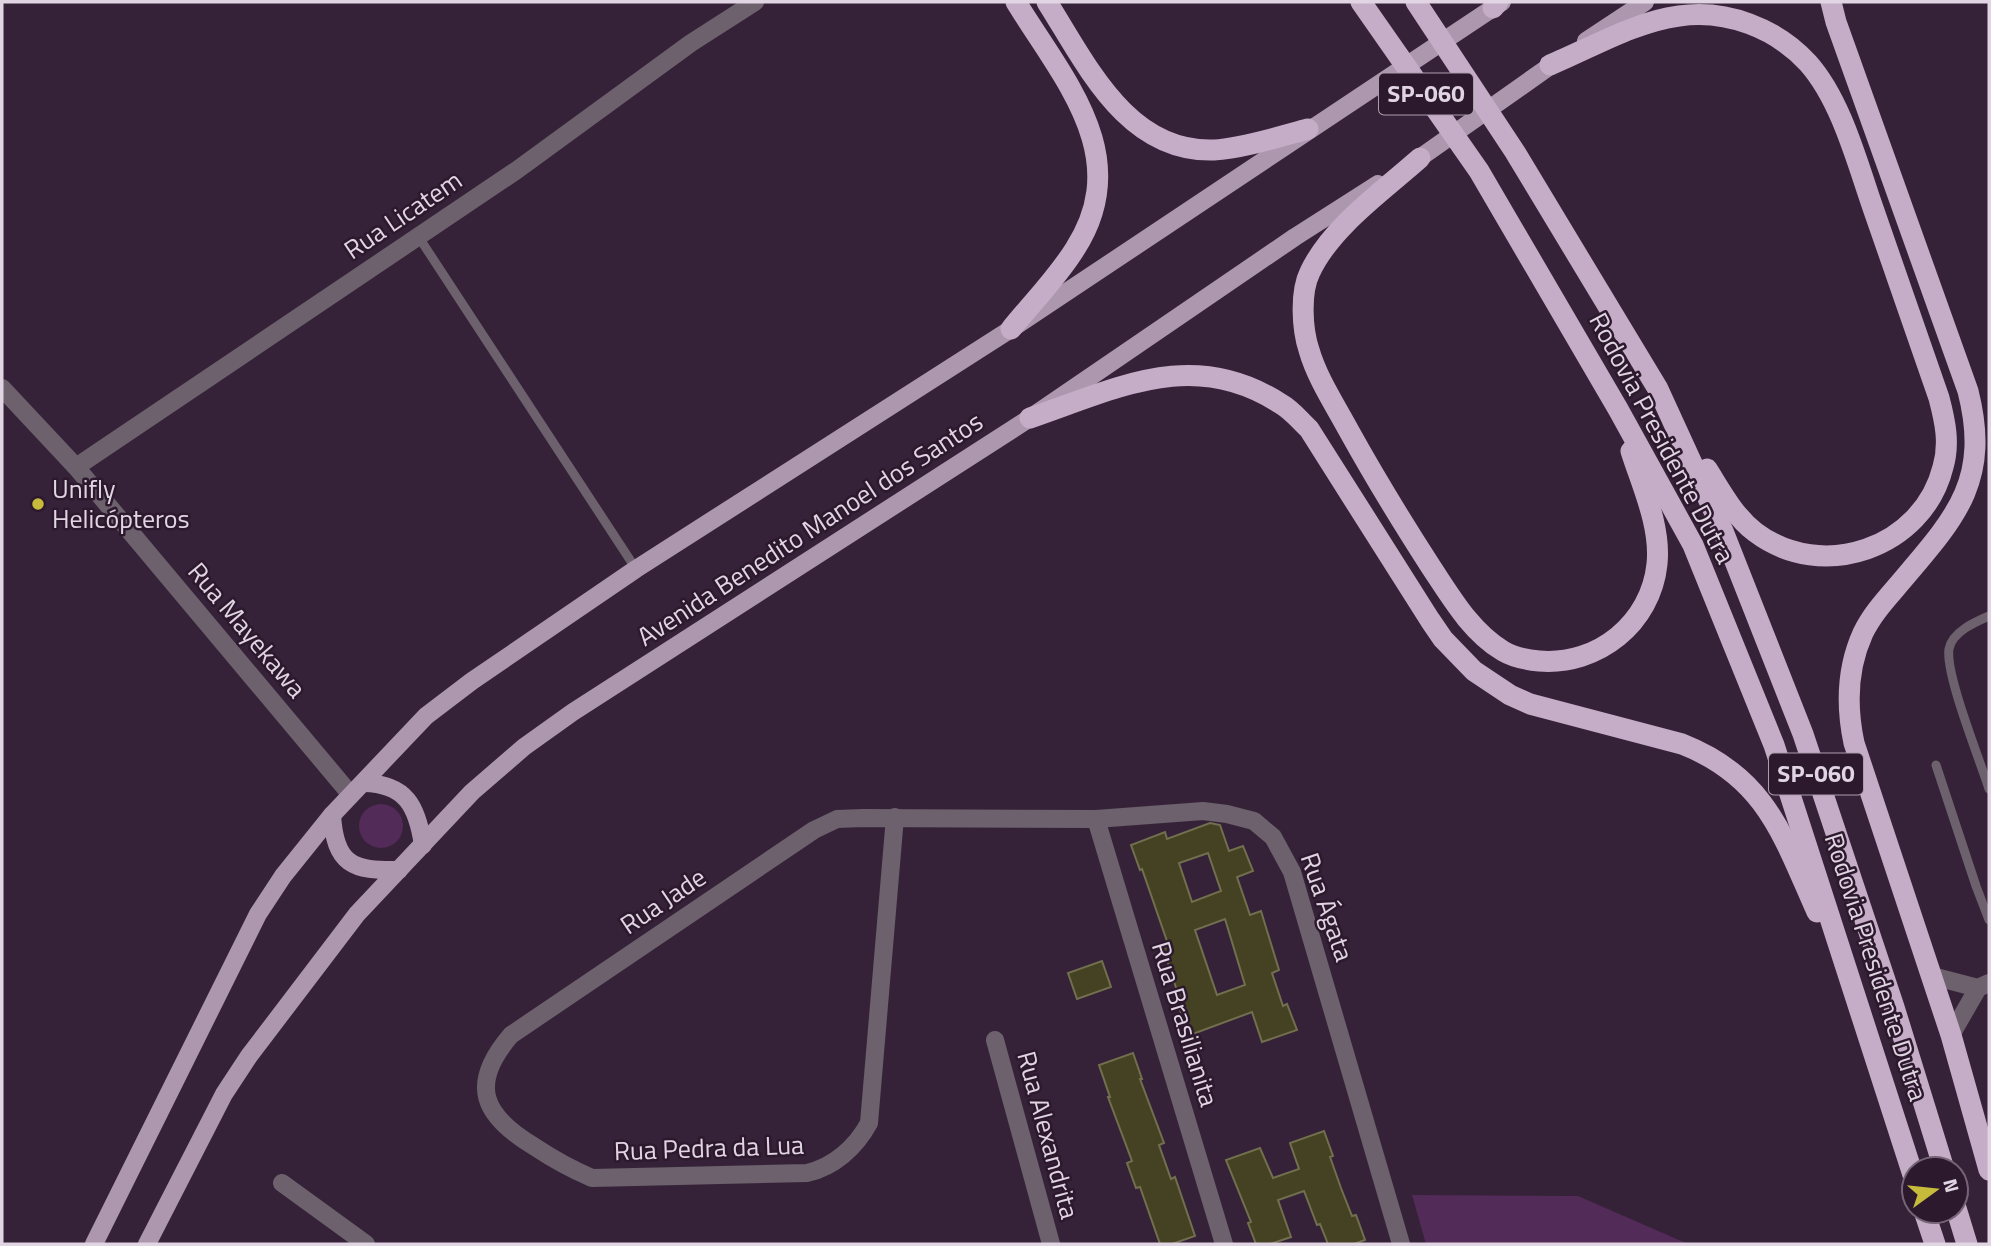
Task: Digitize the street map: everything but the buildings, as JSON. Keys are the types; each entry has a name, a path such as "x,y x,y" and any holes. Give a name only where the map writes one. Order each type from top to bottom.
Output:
{"highway":[{"path":"1011,328 1076,248 1092,213 1098,175 1093,136 1087,118 1016,2"},
{"path":"1047,2 1094,77 1118,109 1146,132 1175,145 1197,150 1217,150 1308,130"},
{"name":"Rodovia Presidente Dutra","path":"1416,2 1515,152 1658,389 1723,531 1803,734 1894,1007 1940,1155"},
{"path":"1831,2 1968,391 1975,431 1973,467 1962,502 1944,532 1874,615 1856,651 1849,690 1849,710 1854,743 1951,1035 1989,1170"},
{"name":"Rodovia Presidente Dutra","path":"1367,10 1479,171 1618,409 1692,545 1774,745 1907,1155"},
{"path":"1550,65 1644,24 1698,14 1751,24 1783,41 1808,64 1825,87 1848,139 1940,398 1947,431 1944,466 1930,499 1920,513 1894,537 1879,545 1846,555 1830,557 1798,553 1755,532 1732,509 1658,389"},
{"path":"1420,158 1334,235 1309,273 1303,309 1309,350 1329,394 1389,504 1461,612 1504,651 1550,662 1596,651 1610,643 1634,622 1650,594 1657,564 1655,532 1618,409"},
{"path":"1030,418 1147,378 1172,375 1212,376 1248,385 1283,405 1309,429 1430,620 1443,639 1474,671 1510,695 1530,704 1700,751 1725,766 1747,785 1760,799 1781,832 1864,1018"},
{"path":"1929,1225 1935,1244"},
{"path":"1961,1225 1967,1244"}],"main road":[{"name":"Avenida Benedito Manoel dos Santos","path":"147,1244 224,1094 249,1056 357,915 472,792 524,747 573,712 1030,418 1295,237 1420,158 1550,65 1645,2"},
{"path":"94,1244 252,925 283,876 332,815 435,709 636,569 1011,328 1498,4"},
{"path":"357,789 376,783 394,788 411,803 418,818 423,845"},
{"path":"332,815 333,837 349,862 367,869 399,870"}],"street":[{"name":"Rua Licatem","path":"76,467 517,170 691,43 755,2"},
{"name":"Rua Mayekawa","path":"2,388 76,467 357,789"},
{"name":"Rua Ágata","path":"895,817 1096,819 1203,811 1254,821 1273,837 1292,872 1401,1244"},
{"name":"Rua Pedra da Lua","path":"486,1075 488,1101 498,1121 514,1135 592,1178 793,1174 820,1170 844,1155 862,1137 869,1123 895,817"},
{"name":"Rua Jade","path":"486,1075 494,1054 510,1035 814,830 837,819 895,817"},
{"name":"Rua Brasilianita","path":"1096,819 1224,1244"},
{"path":"1932,976 1986,986 1951,1035"},
{"name":"Rua Alexandrita","path":"995,1040 1051,1244"},
{"path":"282,1183 366,1244"}],"lane":[{"path":"418,236 636,569"},
{"path":"1989,616 1961,631 1949,647 1950,669 1989,789"},
{"path":"1936,765 1989,920"}],"shaded area":[{"path":"381,804 396,811 403,826 396,841 381,848 366,841 359,826 366,811"},
{"path":"1412,1195 1578,1196 1688,1244 1426,1244"}],"place":[{"name":"Unifly Helicópteros","path":"38,504"}]}
